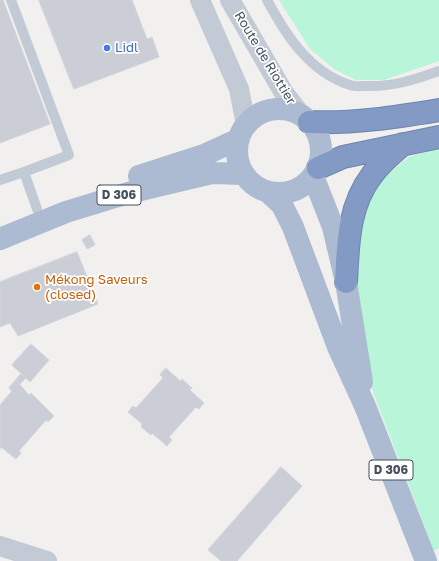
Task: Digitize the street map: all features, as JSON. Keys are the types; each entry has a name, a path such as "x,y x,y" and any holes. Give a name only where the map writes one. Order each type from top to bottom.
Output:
{"highway":[{"path":"306,119 327,123 386,118 437,108"},
{"path":"316,172 343,158 439,137"},
{"path":"346,282 349,233 354,210 361,191 372,174 403,144"}],"main road":[{"path":"284,110 306,119 317,132 320,144 321,156 316,172 298,189 288,193 268,192 250,182 243,174 238,161 242,132 255,117 266,111 284,110"},
{"name":"D 306","path":"0,224 37,209 204,155 242,132"},
{"name":"D 306","path":"316,172 333,227 346,282 366,406"},
{"name":"D 306","path":"0,239 66,212 128,193 212,173 243,174"},
{"name":"D 306","path":"268,192 282,204 293,227 338,347 366,406 426,561"}],"street":[{"path":"200,0 239,89 242,132"},
{"name":"Route de Riottier","path":"230,0 284,93 306,119"},
{"path":"0,546 48,561"}],"lane":[{"path":"0,180 69,155 11,0"},
{"path":"266,0 285,33 302,55 330,76 350,86 386,86 439,71"},
{"path":"24,172 37,209"}],"green space":[{"path":"279,0 439,0 439,61 384,80 356,80 334,69 310,49"},
{"path":"439,148 439,548 434,551 373,392 360,338 354,252 361,212 379,181 409,157"}],"building":[{"path":"0,0 3,0 50,124 0,143"},
{"name":"Lidl","path":"39,0 132,0 147,39 152,37 159,57 74,89"},
{"path":"90,235 95,245 87,249 82,240"},
{"path":"77,252 98,304 18,336 10,323 0,327 0,282"},
{"path":"31,344 49,360 30,382 12,365"},
{"path":"166,368 180,381 182,379 192,388 190,390 204,403 199,409 196,407 169,437 172,440 167,446 152,433 151,435 141,427 142,424 128,412 133,406 136,408 163,378 160,375"},
{"path":"21,374 26,378 20,384 16,380"},
{"path":"16,380 29,395 31,393 54,416 48,422 46,420 19,451 21,453 16,459 1,447 0,449 0,405 12,391 9,388"},
{"path":"281,467 302,486 237,561 221,561 208,550"}],"place":[{"name":"Lidl","path":"107,48"},
{"name":"Mékong Saveurs (closed)","path":"37,287"}]}
